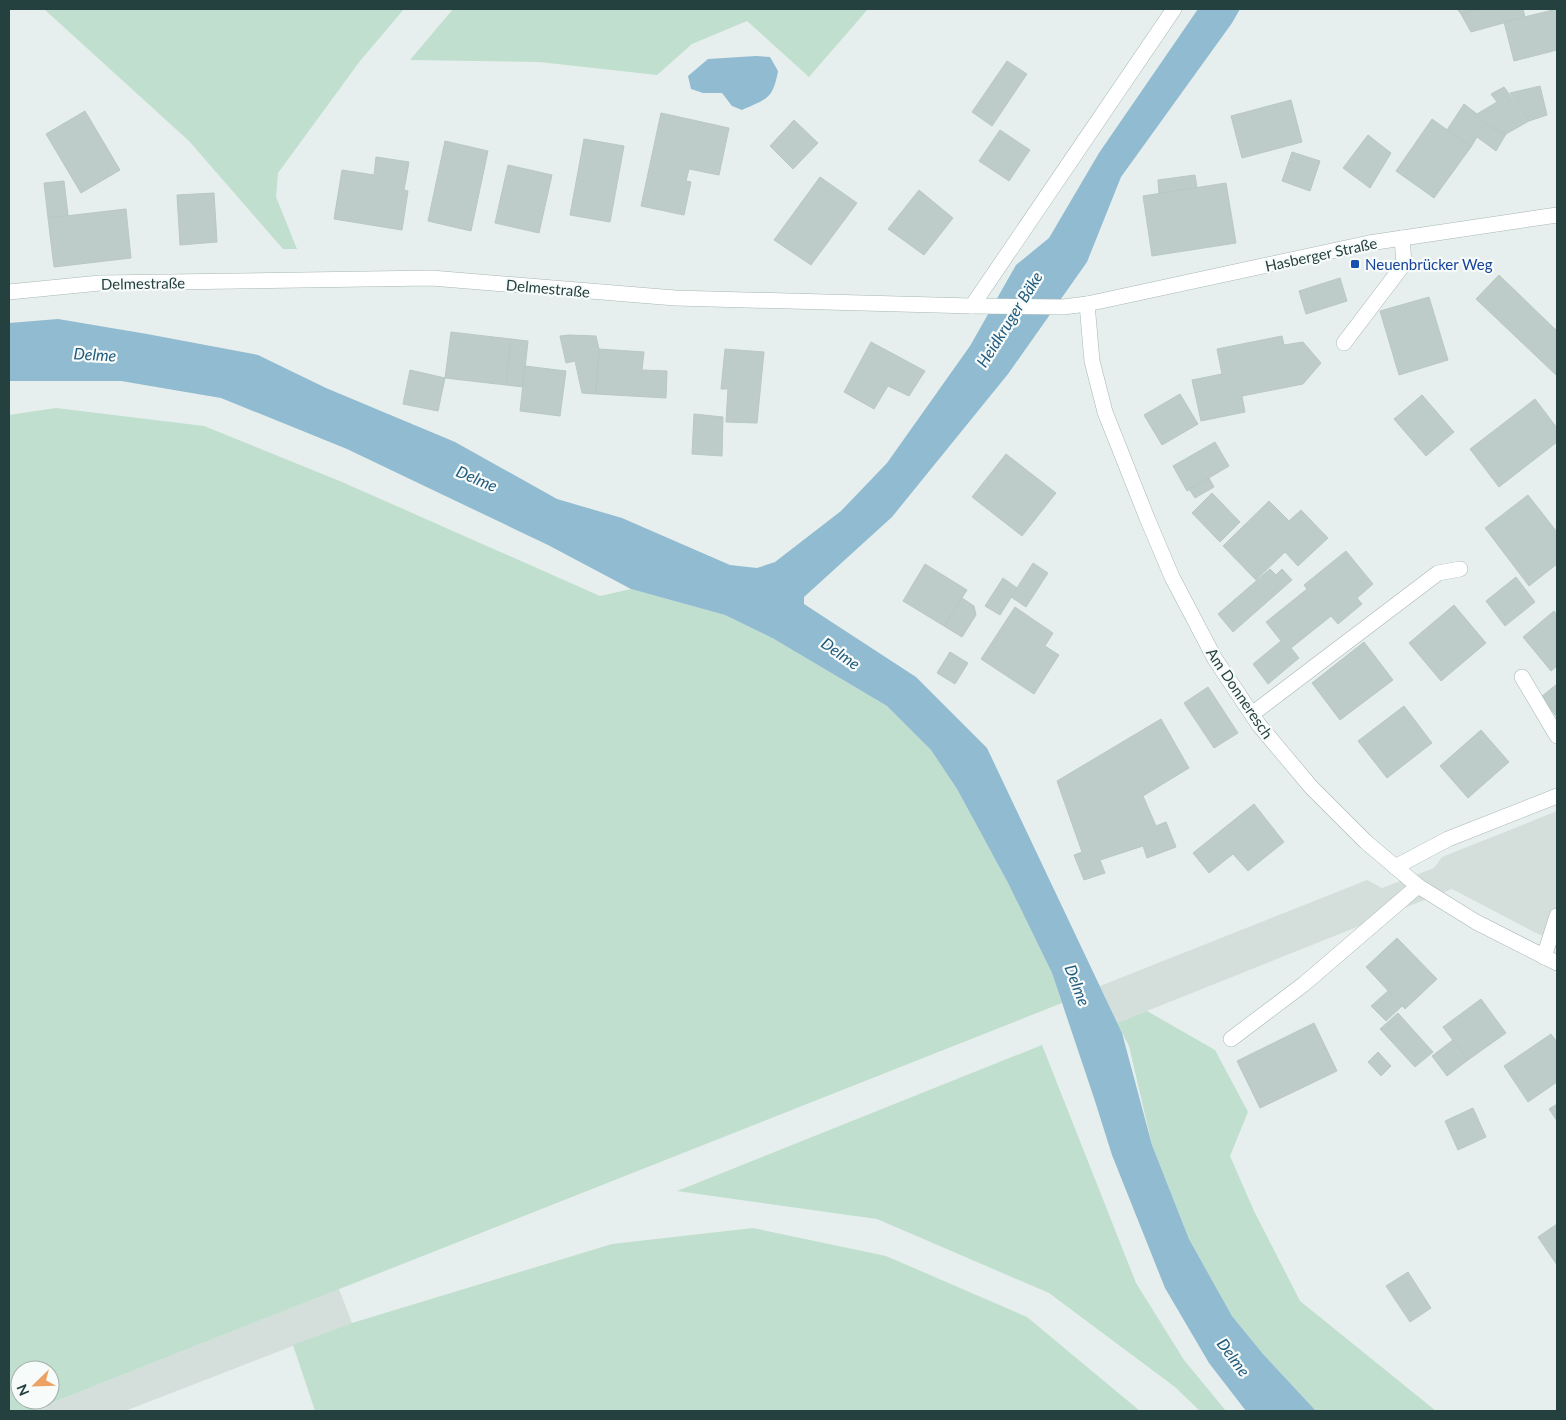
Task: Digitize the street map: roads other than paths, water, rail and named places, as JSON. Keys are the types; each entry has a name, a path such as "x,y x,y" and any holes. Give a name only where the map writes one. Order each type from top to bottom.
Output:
{"street":[{"path":"972,306 1174,9"},
{"name":"Hasberger Straße","path":"1087,304 1369,243 1557,215"},
{"path":"1344,343 1404,264 1402,238"},
{"name":"Delmestraße","path":"9,292 100,283 431,278 675,298 972,306 1063,306 1087,304"},
{"name":"Am Donneresch","path":"1087,304 1092,361 1105,412 1147,518 1172,578 1215,659 1259,725 1311,787 1366,842 1418,886 1476,922 1551,960"},
{"path":"1252,714 1438,573 1460,569"},
{"path":"1522,677 1557,736"},
{"path":"1395,867 1448,840 1557,796"},
{"path":"1231,1039 1304,984 1418,886"},
{"path":"1551,960 1557,916"}],"water":[{"path":"1198,9 1240,9 1232,23 1121,177 1087,262 1008,374 892,517 804,597 804,604 916,677 987,748 1122,1033 1152,1145 1189,1239 1232,1316 1263,1354 1316,1411 1246,1411 1209,1363 1165,1288 1112,1155 1052,973 1008,883 957,789 931,750 887,706 774,639 725,615 631,589 548,545 347,449 221,398 121,381 9,381 9,323 58,319 258,355 326,388 455,442 557,499 622,518 730,565 757,568 775,562 841,511 887,463 970,346 1016,265 1049,238 1099,153"},
{"path":"770,57 778,71 771,93 763,100 742,110 732,106 722,93 703,93 691,89 688,76 708,59"}],"place":[{"name":"Neuenbrücker Weg","path":"1355,264"}],"water label":[{"name":"Heidkruger Bäke","path":"1009,319"},
{"name":"Delme","path":"95,354"},
{"name":"Delme","path":"477,478"},
{"name":"Delme","path":"841,653"},
{"name":"Delme","path":"1078,985"},
{"name":"Delme","path":"1234,1357"}]}
